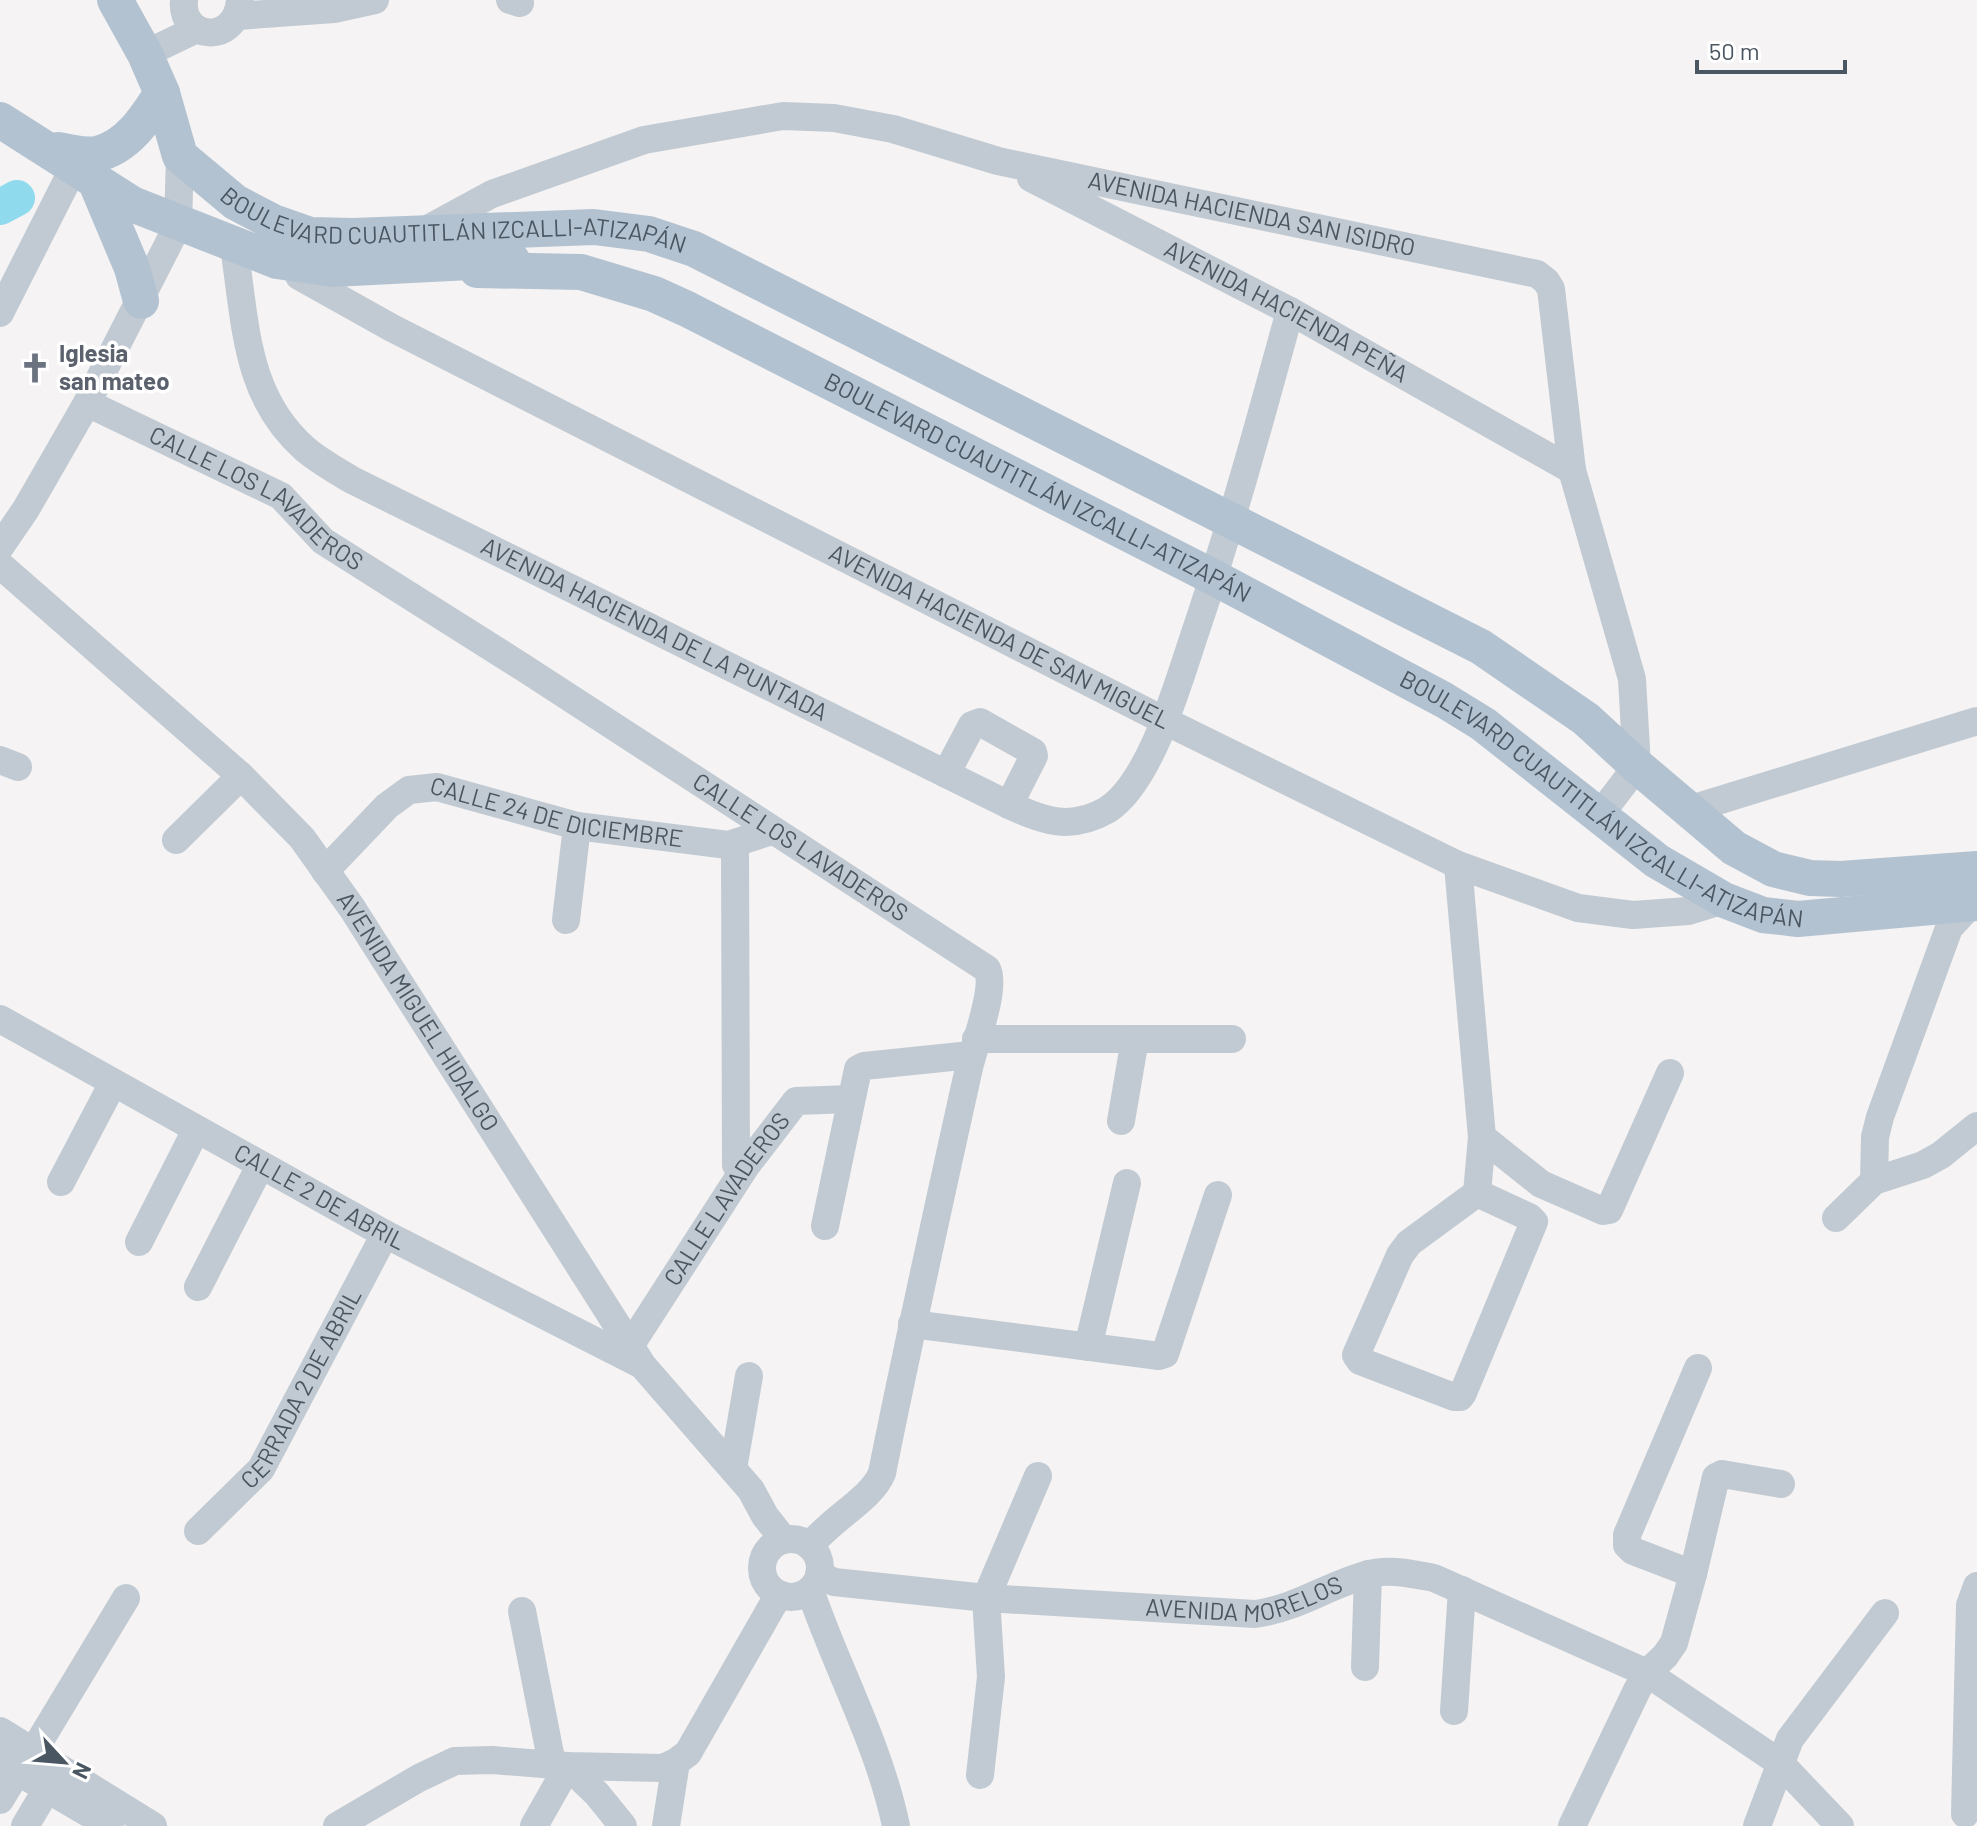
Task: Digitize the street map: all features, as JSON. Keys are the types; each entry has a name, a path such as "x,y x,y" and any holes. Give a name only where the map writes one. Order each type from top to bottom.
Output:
{"main road":[{"path":"115,0 145,54 162,93 180,156"},
{"path":"141,301 132,268 76,162 128,138 162,93"},
{"path":"0,105 138,194 248,240 329,256 512,254 581,272"},
{"name":"BOULEVARD CUAUTITLÁN IZCALLI-ATIZAPÁN","path":"0,105 76,162 178,225 266,268 299,276 482,270 581,272 617,281 687,309 1213,577 1444,700 1483,724 1657,861 1724,900 1763,915 1798,919 1975,892"},
{"path":"0,120 132,204 277,261 333,269 512,254 594,227"},
{"name":"BOULEVARD CUAUTITLÁN IZCALLI-ATIZAPÁN","path":"180,156 235,202 273,222 310,235 594,227 649,234 705,254 1481,647 1586,719 1734,848 1773,869 1810,878 1975,892"}],"street":[{"path":"184,0 187,19 197,29 208,33 220,32 231,25 239,8 334,9 375,0"},
{"path":"145,54 197,29"},
{"name":"AVENIDA HACIENDA SAN ISIDRO","path":"421,232 492,194 644,140 783,116 834,118 893,129 998,161 1537,274 1551,289 1572,470 1632,679 1637,766"},
{"path":"0,547 26,509 87,403 178,225 180,156"},
{"name":"AVENIDA HACIENDA PEÑA","path":"998,161 1290,311 1572,470"},
{"path":"0,313 76,162"},
{"name":"AVENIDA HACIENDA DE LA PUNTADA","path":"235,254 250,360 271,409 306,450 352,480 946,774 1042,820 1061,822 1086,819 1108,809 1125,794 1137,778 1165,721 1232,520 1290,311"},
{"name":"AVENIDA HACIENDA DE SAN MIGUEL","path":"299,276 420,343 1165,721 1458,865 1522,890 1592,909 1633,915 1688,911 1724,900"},
{"name":"CALLE LOS LAVADEROS","path":"87,403 281,496 323,541 987,969 991,983 974,1047 879,1482 822,1530 789,1545"},
{"name":"AVENIDA MIGUEL HIDALGO","path":"0,565 241,776 302,838 352,908 624,1346 751,1490 765,1516 789,1545"},
{"path":"1688,810 1977,721"},
{"path":"946,774 972,725 980,722 1033,752 1034,756 1009,805"},
{"path":"1599,816 1637,766"},
{"path":"176,840 241,776"},
{"name":"CALLE 24 DE DICIEMBRE","path":"325,871 387,806 409,790 437,787 577,826 735,845 772,831"},
{"path":"566,920 577,826"},
{"path":"735,845 736,1165"},
{"path":"1458,865 1482,1137 1477,1193 1409,1243 1400,1255 1356,1355 1360,1361 1454,1397 1460,1397 1534,1222 1477,1193"},
{"path":"1874,1181 1875,1137 1880,1117 1949,928 1975,892"},
{"name":"CALLE 2 DE ABRIL","path":"0,1019 385,1234 624,1346"},
{"path":"1121,1121 1135,1039"},
{"path":"825,1226 858,1069 864,1066 974,1047 1135,1039 1232,1039"},
{"path":"1482,1137 1541,1184 1603,1211 1609,1210 1670,1073"},
{"path":"61,1182 113,1083"},
{"name":"CALLE LAVADEROS","path":"624,1346 746,1166 796,1101 851,1099"},
{"path":"1836,1218 1874,1181 1923,1165 1941,1155 1977,1126"},
{"path":"139,1242 196,1130"},
{"path":"198,1287 260,1166"},
{"path":"1088,1347 1127,1183"},
{"path":"912,1324 1159,1356 1165,1354 1218,1195"},
{"name":"CERRADA 2 DE ABRIL","path":"198,1531 261,1469 385,1234"},
{"path":"1693,1574 1633,1551 1627,1545 1627,1535 1698,1368"},
{"path":"733,1469 749,1376"},
{"path":"1572,1826 1647,1673 1674,1643 1716,1477 1722,1474 1781,1484"},
{"path":"980,1775 991,1677 986,1598 1038,1476"},
{"path":"337,1826 419,1778 455,1761 663,1768 676,1762 688,1753 806,1594 819,1559 789,1545 764,1561 764,1577 772,1590 806,1594"},
{"name":"AVENIDA MORELOS","path":"806,1594 834,1582 986,1598 1255,1614 1282,1610 1368,1574 1403,1572 1434,1578 1647,1673 1780,1763 1840,1826"},
{"path":"1365,1667 1368,1574"},
{"path":"1966,1818 1970,1605 1977,1586"},
{"path":"1454,1711 1462,1590"},
{"path":"806,1594 861,1716 896,1826"},
{"path":"0,1800 17,1761 126,1598"},
{"path":"522,1611 560,1765 534,1826"},
{"path":"1757,1826 1790,1739 1885,1613"},
{"path":"0,1731 17,1761 75,1817 153,1826"},
{"path":"17,1761 117,1821"},
{"path":"666,1826 676,1762"},
{"path":"560,1765 597,1794 623,1826"},
{"path":"25,1826 47,1789"}],"waterway":[{"path":"0,207 17,198"}],"place":[{"name":"Iglesia san mateo","path":"35,368"}]}
